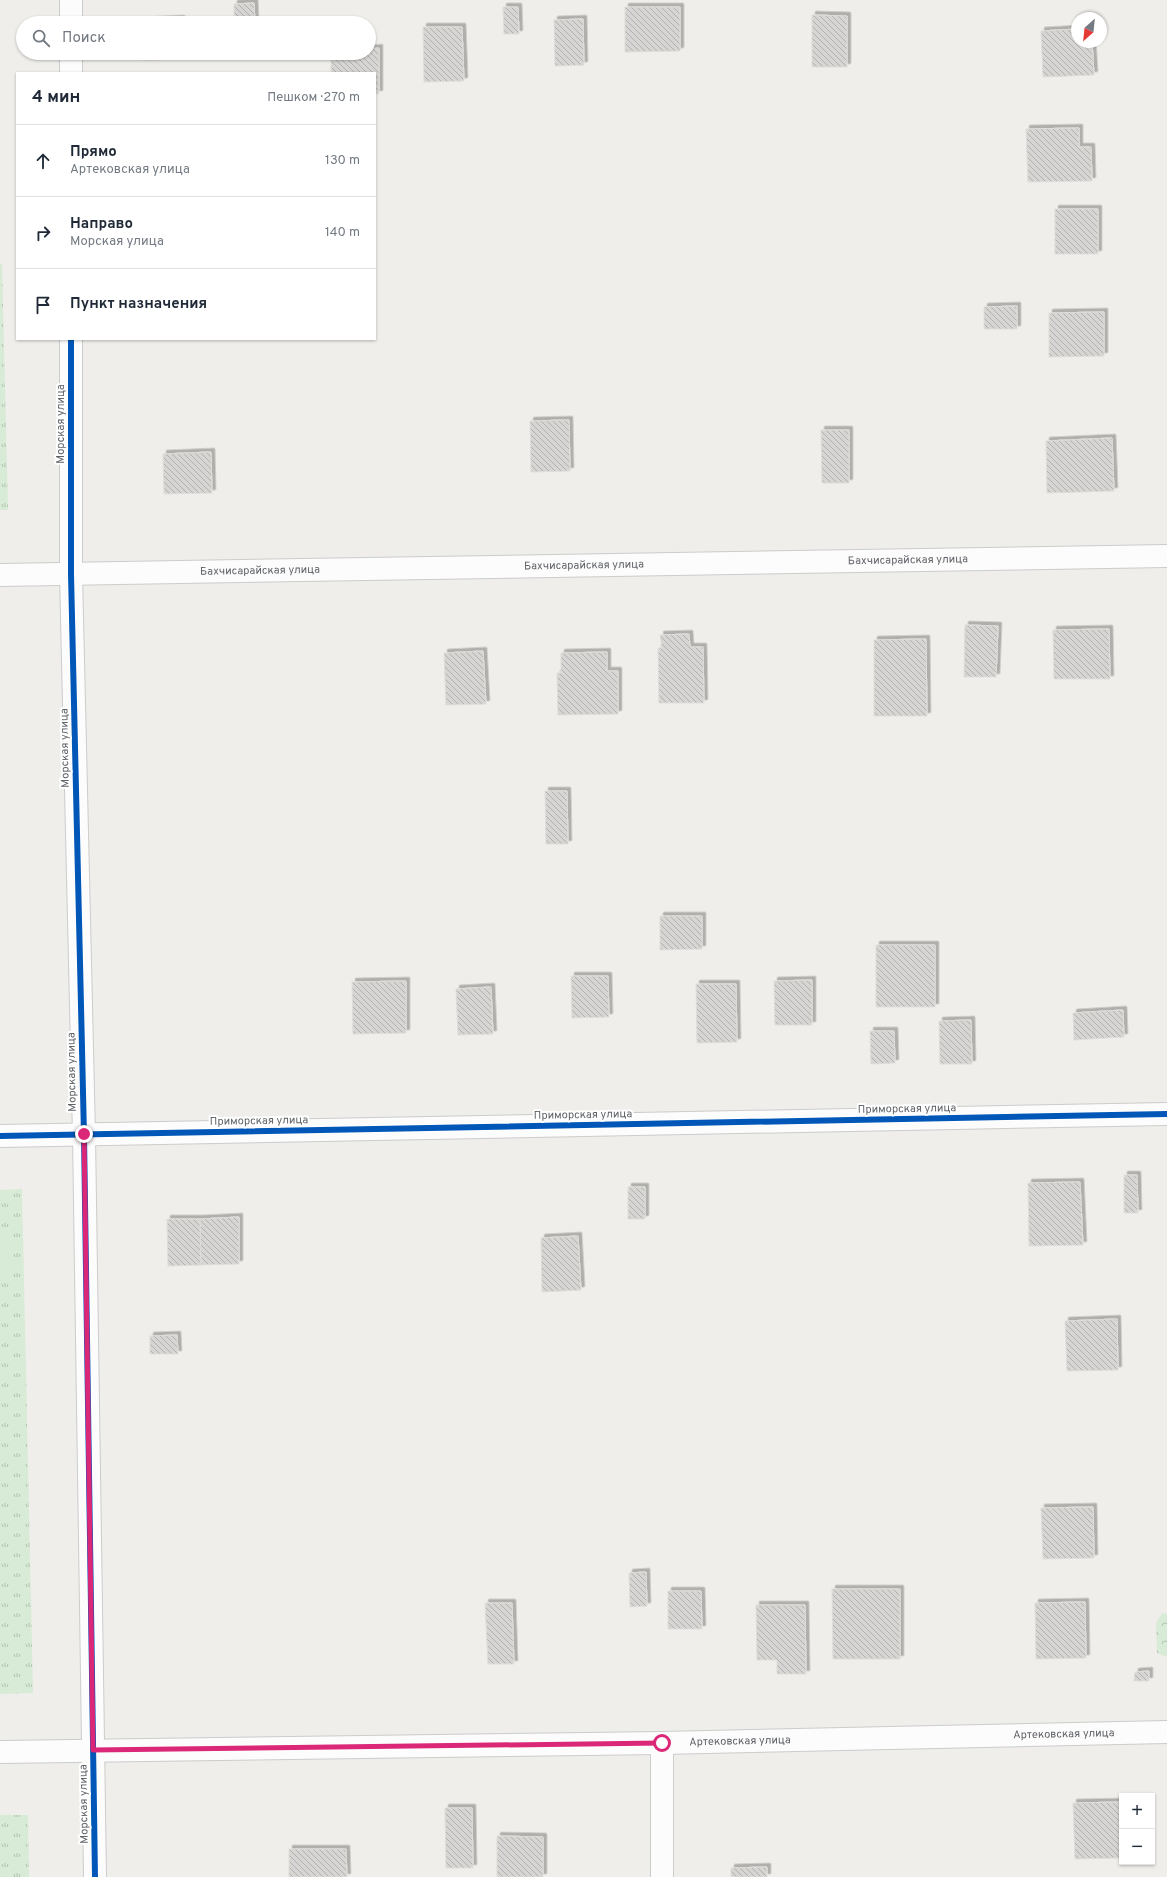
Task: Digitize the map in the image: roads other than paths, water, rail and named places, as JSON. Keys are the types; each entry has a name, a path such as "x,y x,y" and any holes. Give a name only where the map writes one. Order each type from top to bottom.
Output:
{"street":[{"path":"71,0 71,16"},
{"path":"71,60 71,72"},
{"name":"Морская улица","path":"71,340 71,574 84,1134 95,1877"},
{"name":"Бахчисарайская улица","path":"0,575 1167,556"},
{"name":"Приморская улица","path":"0,1136 1167,1114"},
{"name":"Артековская улица","path":"0,1752 662,1743 1167,1732"},
{"path":"662,1743 662,1877"}]}
